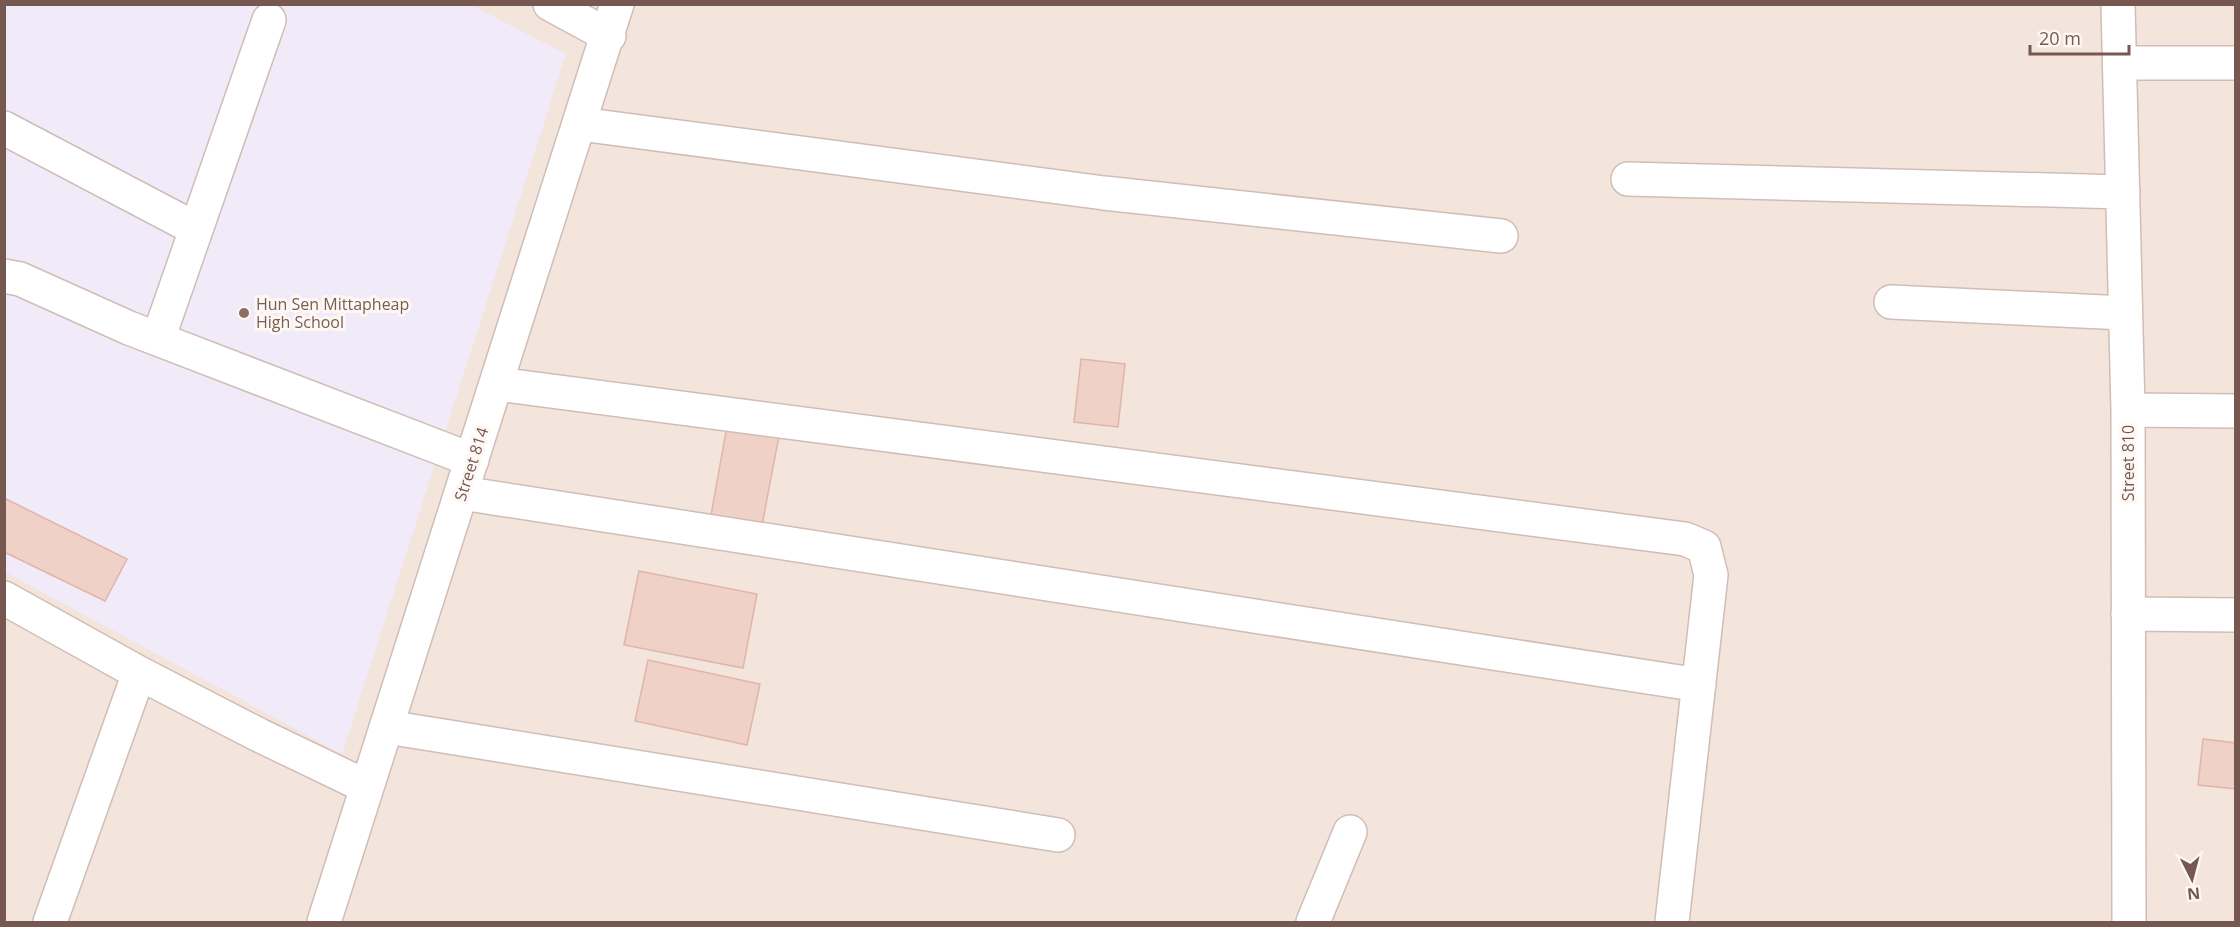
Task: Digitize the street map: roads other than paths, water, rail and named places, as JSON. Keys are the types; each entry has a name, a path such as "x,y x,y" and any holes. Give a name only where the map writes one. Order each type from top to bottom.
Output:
{"street":[{"path":"550,4 609,36"},
{"name":"Street 814","path":"324,922 609,36 617,4"},
{"name":"Street 810","path":"2118,4 2128,410 2129,922"},
{"path":"158,339 269,20"},
{"path":"2120,63 2235,63"},
{"path":"580,124 1104,193 1501,236"},
{"path":"4,128 196,229"},
{"path":"1629,179 2123,192"},
{"path":"4,276 20,279 158,339 472,460"},
{"path":"1891,302 2125,313"},
{"path":"497,384 1685,539 1704,547 1711,574 1672,922"},
{"path":"2128,410 2235,411"},
{"path":"462,493 1699,685"},
{"path":"4,598 139,673 367,787"},
{"path":"2128,614 2235,615"},
{"path":"50,922 139,673"},
{"path":"387,727 1058,835"},
{"path":"1312,922 1350,832"}],"place":[{"name":"Hun Sen Mittapheap High School","path":"244,313"}]}
